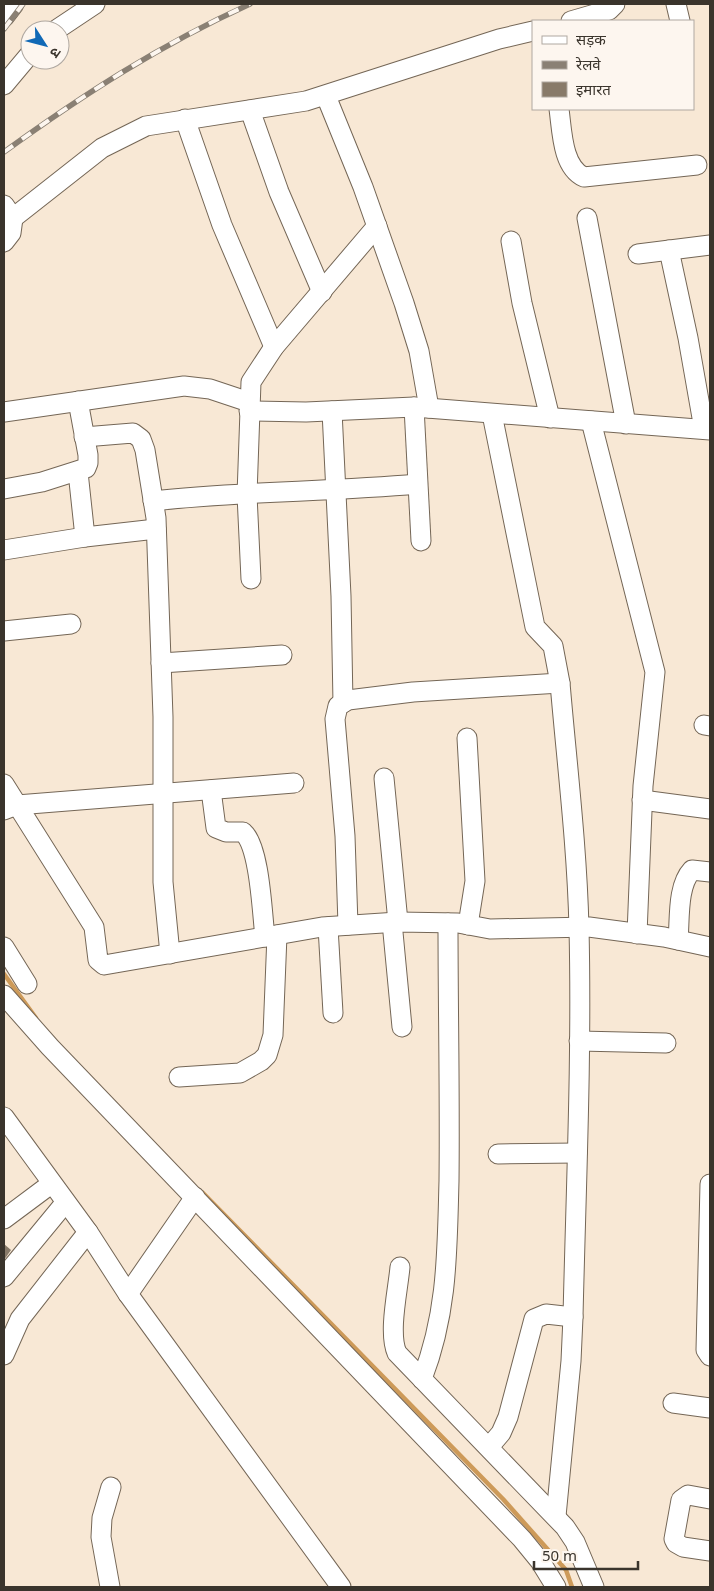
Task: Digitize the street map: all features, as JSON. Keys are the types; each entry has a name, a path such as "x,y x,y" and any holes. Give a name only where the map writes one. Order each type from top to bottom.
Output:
{"street":[{"path":"4,17 14,4"},
{"path":"67,20 95,4"},
{"path":"575,20 609,10 615,4"},
{"path":"676,4 680,20"},
{"path":"4,242 12,233 8,212 116,139 146,126 326,96 499,39 532,31"},
{"path":"4,85 20,66"},
{"path":"326,96 377,226 419,350 421,408 417,484 421,541"},
{"path":"250,110 279,192 322,292"},
{"path":"559,110 567,156 578,174 584,177 697,164"},
{"path":"185,119 222,224 274,347"},
{"path":"587,218 626,424"},
{"path":"251,579 247,495 251,382 274,347 377,226"},
{"path":"511,241 522,303 550,418"},
{"path":"638,254 710,245"},
{"path":"4,412 184,386 210,390 249,407 332,411 421,408 707,430 669,250"},
{"path":"4,489 78,472 86,468 88,463 78,401"},
{"path":"332,411 341,596 343,702"},
{"path":"492,414 535,627 553,646 560,683 579,928 579,1041 573,1316 571,1361 556,1516"},
{"path":"591,421 655,672 642,800 637,934"},
{"path":"84,437 138,434 145,450 156,529 161,664 163,882 170,954"},
{"path":"78,472 85,537"},
{"path":"153,501 200,496 336,491 417,484"},
{"path":"4,550 85,537 156,529"},
{"path":"4,631 71,624"},
{"path":"161,664 282,655"},
{"path":"348,925 345,836 335,719 338,706 343,702 413,692 560,683"},
{"path":"467,738 475,881 468,925"},
{"path":"384,778 402,1026"},
{"path":"10,808 294,783"},
{"path":"4,784 10,808 94,927 100,964 111,965 328,927 395,922 448,923 490,929 579,928 637,934 710,947"},
{"path":"179,1077 240,1073 261,1061 267,1054 273,1035 271,936 254,857 250,843 243,832 226,832 216,828 211,790"},
{"path":"642,800 710,809"},
{"path":"678,940 683,885 686,876 692,870 710,872"},
{"path":"422,1379 437,1340 448,1265 450,1120 448,923"},
{"path":"328,927 333,1013"},
{"path":"4,947 27,984"},
{"path":"4,994 50,1047 522,1539 540,1561 556,1587"},
{"path":"579,1041 666,1044"},
{"path":"4,1117 51,1184 88,1232 128,1294 214,1410 331,1584"},
{"path":"498,1154 577,1153"},
{"path":"4,1219 51,1184"},
{"path":"710,1184 706,1350 710,1356"},
{"path":"128,1294 195,1197"},
{"path":"4,1277 65,1203"},
{"path":"4,1354 20,1319 88,1232"},
{"path":"400,1267 394,1346 397,1353 556,1516 576,1542 594,1587"},
{"path":"489,1447 501,1433 508,1418 534,1318 546,1314 573,1316"},
{"path":"674,1403 710,1408"},
{"path":"110,1587 101,1537 102,1518 111,1487"},
{"path":"710,1499 688,1495 681,1500 674,1539 676,1544 683,1547 710,1551"}],"building":[{"path":"4,1244 11,1250 4,1260"}],"waterway":[{"path":"4,974 36,1018"},
{"path":"203,1193 503,1499 566,1570 572,1587"}],"railway":[{"path":"4,29 23,4"},
{"path":"4,152 93,90 185,36 250,4"}]}
